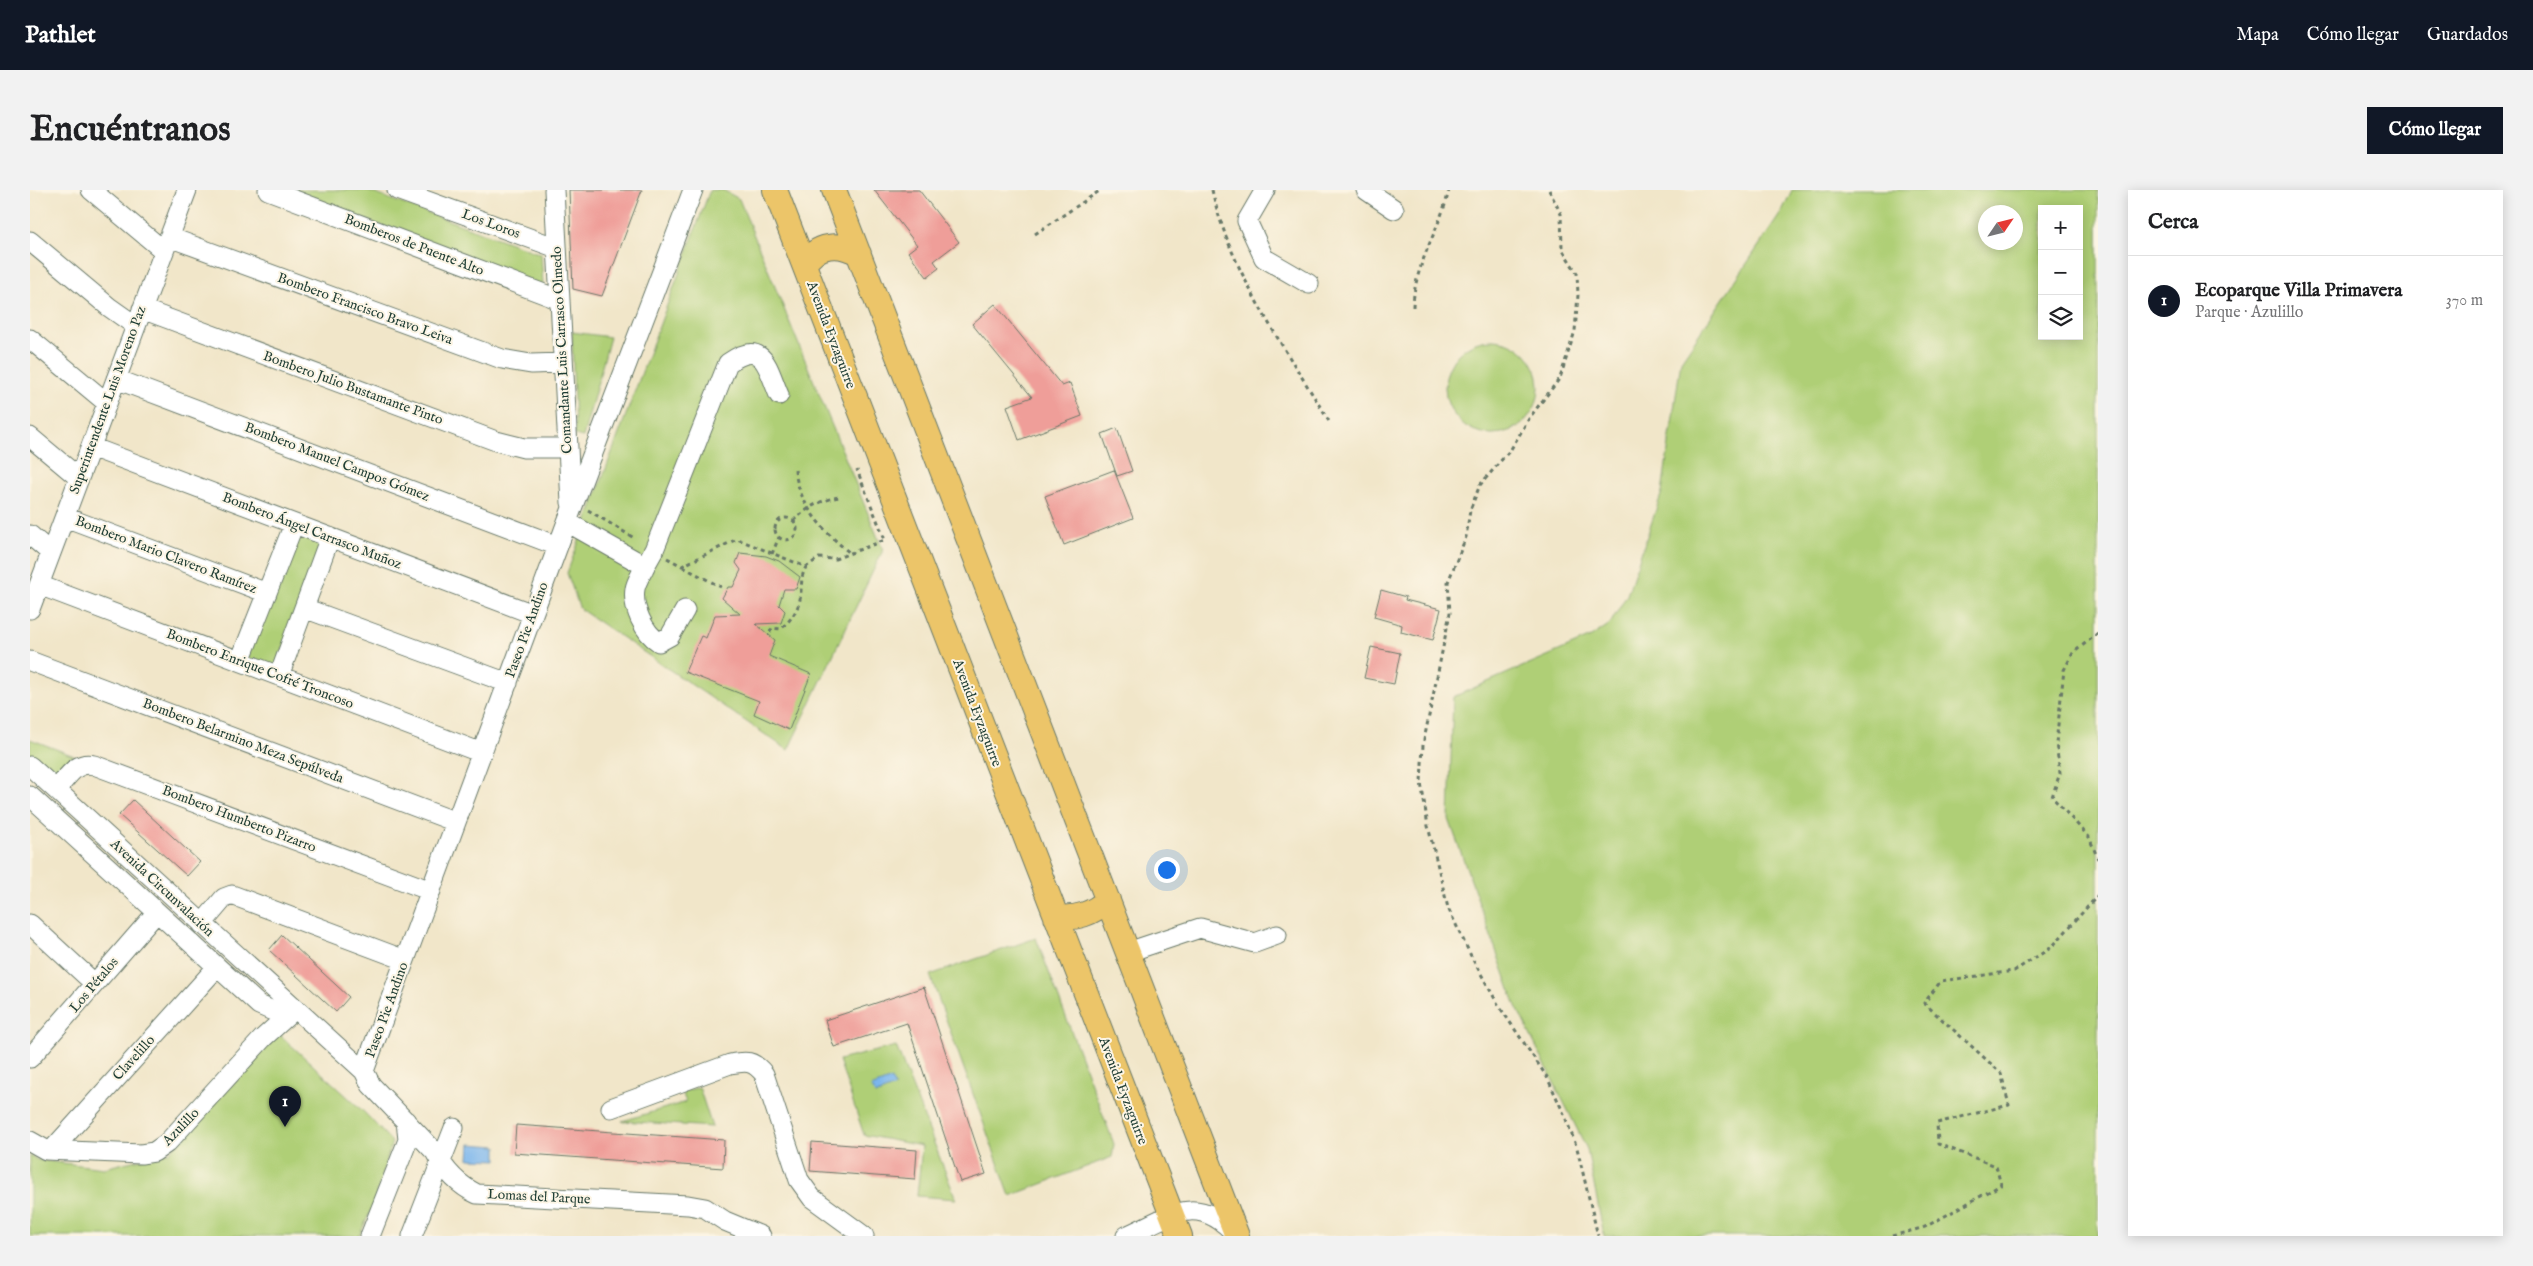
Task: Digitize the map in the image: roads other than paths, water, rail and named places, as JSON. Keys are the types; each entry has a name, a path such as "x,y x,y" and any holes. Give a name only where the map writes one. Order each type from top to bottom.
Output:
{"main road":[{"name":"Avenida Eyzaguirre","path":"775,190 1180,1236"},
{"path":"834,190 1237,1236"},
{"path":"804,265 812,254 825,247 843,246 859,254"},
{"path":"1056,917 1070,918 1084,915 1097,909 1108,900"}],"street":[{"name":"Bombero Francisco Bravo Leiva","path":"91,190 167,244 502,359 531,364 563,363"},
{"name":"Superintendente Luis Moreno Paz","path":"30,609 187,190"},
{"name":"Bomberos de Puente Alto","path":"268,190 560,300"},
{"name":"Los Loros","path":"397,190 557,248"},
{"name":"Comandante Luis Carrasco Olmedo","path":"554,190 571,512"},
{"name":"Paseo Pie Andino","path":"364,1071 558,546 693,190"},
{"path":"1265,190 1247,221 1264,258 1309,284"},
{"path":"1366,190 1394,209"},
{"name":"Bombero Julio Bustamante Pinto","path":"30,241 109,307 496,441 524,448 568,448"},
{"path":"30,339 107,402"},
{"path":"685,610 670,636 659,642 649,636 640,617 635,589 728,363 741,354 755,353 764,359 779,395"},
{"name":"Bombero Manuel Campos Gómez","path":"116,379 558,546"},
{"path":"30,437 79,478"},
{"name":"Bombero Ángel Carrasco Muñoz","path":"91,447 533,614"},
{"path":"571,512 649,558"},
{"name":"Bombero Mario Clavero Ramírez","path":"65,517 267,593"},
{"path":"240,661 294,524"},
{"path":"30,535 51,552"},
{"path":"279,676 330,537"},
{"name":"Bombero Enrique Cofré Troncoso","path":"39,585 482,753"},
{"path":"304,608 508,683"},
{"name":"Bombero Belarmino Meza Sepúlveda","path":"30,661 456,822"},
{"name":"Bombero Humberto Pizarro","path":"56,790 78,766 85,763 94,765 431,891"},
{"name":"Avenida Circunvalación","path":"30,766 364,1071"},
{"name":"Avenida Circunvalación","path":"30,796 217,967 268,1010 282,1012 295,1009"},
{"path":"202,924 224,898 232,895 405,960"},
{"name":"Los Pétalos","path":"34,1045 86,996 94,983 157,912"},
{"path":"30,924 94,983"},
{"path":"1128,952 1200,928 1255,942 1277,935"},
{"name":"Clavelillo","path":"52,1150 217,967"},
{"name":"Azulillo","path":"30,1141 41,1148 52,1150 140,1154 161,1148 263,1038 295,1009"},
{"path":"611,1108 730,1064 749,1061 755,1063 764,1074 799,1180 812,1198 864,1236"},
{"name":"Lomas del Parque","path":"364,1071 371,1085 435,1152 441,1163 464,1188 478,1194 688,1205 705,1208 732,1231 760,1236"},
{"path":"370,1236 408,1140 406,1120"},
{"path":"412,1236 454,1128"},
{"path":"1127,1235 1171,1214 1181,1211 1201,1211 1217,1218 1237,1236"},
{"path":"1127,1235 1153,1236"}],"water":[{"path":"891,1079 895,1087 875,1095 871,1087"},
{"path":"470,1144 497,1146 497,1160 469,1159"}],"place":[{"name":"Ecoparque Villa Primavera","path":"285,1127"}]}
